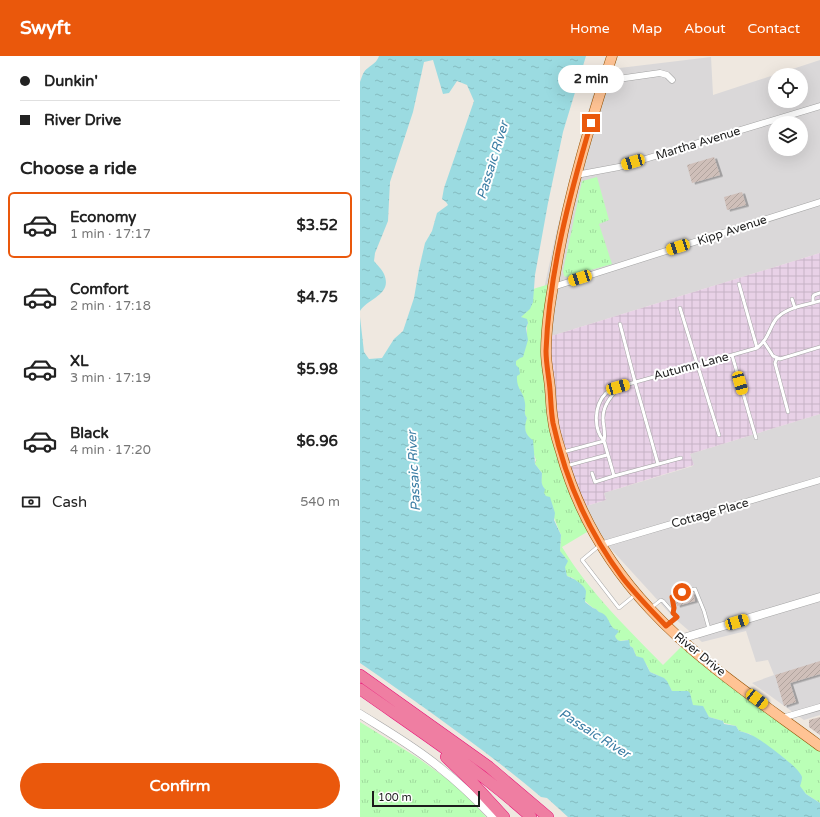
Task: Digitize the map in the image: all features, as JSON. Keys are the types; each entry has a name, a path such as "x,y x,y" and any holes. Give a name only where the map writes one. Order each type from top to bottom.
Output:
{"highway":[{"path":"360,675 467,750 509,783 548,817"},
{"path":"360,689 448,758 504,817"},
{"path":"360,689 465,764 502,792 531,817"}],"main road":[{"name":"River Drive","path":"612,56 576,175 566,214 548,322 546,353 553,422 565,466 579,505 600,545 622,577 649,609 702,658 820,746"}],"street":[{"path":"604,81 660,73 667,75 672,80"},
{"name":"Martha Avenue","path":"576,175 619,167 820,106"},
{"name":"Kipp Avenue","path":"553,287 820,202"},
{"name":"Cottage Place","path":"600,545 820,480"},
{"path":"680,639 820,597"},
{"path":"782,718 820,707"},
{"path":"360,714 411,746 438,766 464,788 493,817"}],"lane":[{"path":"739,284 757,348"},
{"path":"813,303 812,297 820,293"},
{"path":"792,299 795,308"},
{"name":"Autumn Lane","path":"604,441 600,437 596,420 596,412 601,400 607,393 618,387 757,348 764,342 776,319 782,313 820,300"},
{"path":"680,308 719,435"},
{"path":"620,324 658,464"},
{"path":"764,342 773,356 780,359 820,347"},
{"path":"732,355 756,438"},
{"path":"777,358 775,363 788,412"},
{"name":"Autumn Lane","path":"614,476 604,441 603,413 607,402 618,387"},
{"path":"561,452 604,441"},
{"path":"565,466 607,455"},
{"path":"592,473 595,482 681,458"},
{"path":"600,545 582,560 619,608 637,594"},
{"path":"673,613 674,608 672,597 695,589 710,630"},
{"path":"649,609 662,600 677,617 666,626"}],"shaded area":[{"path":"711,57 713,95 768,77 768,108 808,108 808,68 796,68 820,60 820,253 548,337 541,303 557,229 592,98 603,70"},
{"path":"820,253 820,414 690,454 694,465 604,493 606,500 583,507 552,415 548,337"},
{"path":"820,414 820,715 804,720 752,683 774,675 768,660 756,662 746,631 702,642 673,617 611,549 583,507 606,500 604,493 693,466 690,454"}],"green space":[{"path":"597,177 609,220 599,224 612,264 566,277 564,276 563,271 582,181"},
{"path":"553,283 546,353 553,422 592,529 562,547 596,594 663,665 685,643 820,746 820,803 806,794 750,734 739,731 736,726 709,717 702,709 693,706 688,691 672,691 663,679 650,672 644,662 636,656 628,640 619,641 616,639 615,636 618,631 613,629 596,609 585,601 585,595 573,578 567,576 560,551 561,535 544,493 541,481 542,473 535,464 536,460 524,426 527,418 525,415 525,408 521,392 516,384 516,361 520,356 525,343 528,323 521,317 533,302 533,289"},
{"path":"360,722 418,758 461,789 486,817 360,817"}],"water":[{"name":"Passaic River","path":"379,56 586,56 563,132 535,275 533,302 530,309 521,317 527,319 528,323 526,328 528,340 523,357 516,361 520,374 517,376 517,380 525,403 525,413 527,418 525,424 526,433 533,440 535,464 542,473 542,483 545,489 544,493 546,496 550,497 555,513 554,520 561,535 560,551 568,561 565,567 567,576 585,588 585,602 604,614 608,618 613,628 619,631 615,636 616,638 621,641 629,640 630,646 633,648 636,656 643,658 650,672 664,678 672,691 688,691 690,693 693,705 703,706 709,717 723,721 724,724 736,726 739,731 756,738 780,754 795,767 802,777 800,786 806,794 820,803 820,817 568,817 547,798 541,797 475,744 360,663 360,317 364,352 369,359 382,358 394,339 403,331 414,298 425,243 432,231 437,213 448,205 442,199 444,188 474,101 467,85 457,81 449,93 443,94 433,60 424,62 413,112 390,182 388,221 375,253 374,261 384,274 386,281 385,287 378,296 360,311 360,82 365,71 376,61"}],"building":[{"path":"714,157 720,175 692,183 687,165"},
{"path":"742,192 746,205 727,210 724,197"},
{"path":"693,592 695,601 677,606 675,599"},
{"path":"820,661 820,674 790,683 796,702 784,706 775,675"},
{"path":"820,717 820,735 809,727 809,720"}],"route":[{"path":"591,123 566,214 548,322 546,353 553,422 565,466 579,505 600,545 622,577 649,609 666,626 677,617 673,613 674,608 671,599 673,595 682,592"}]}
